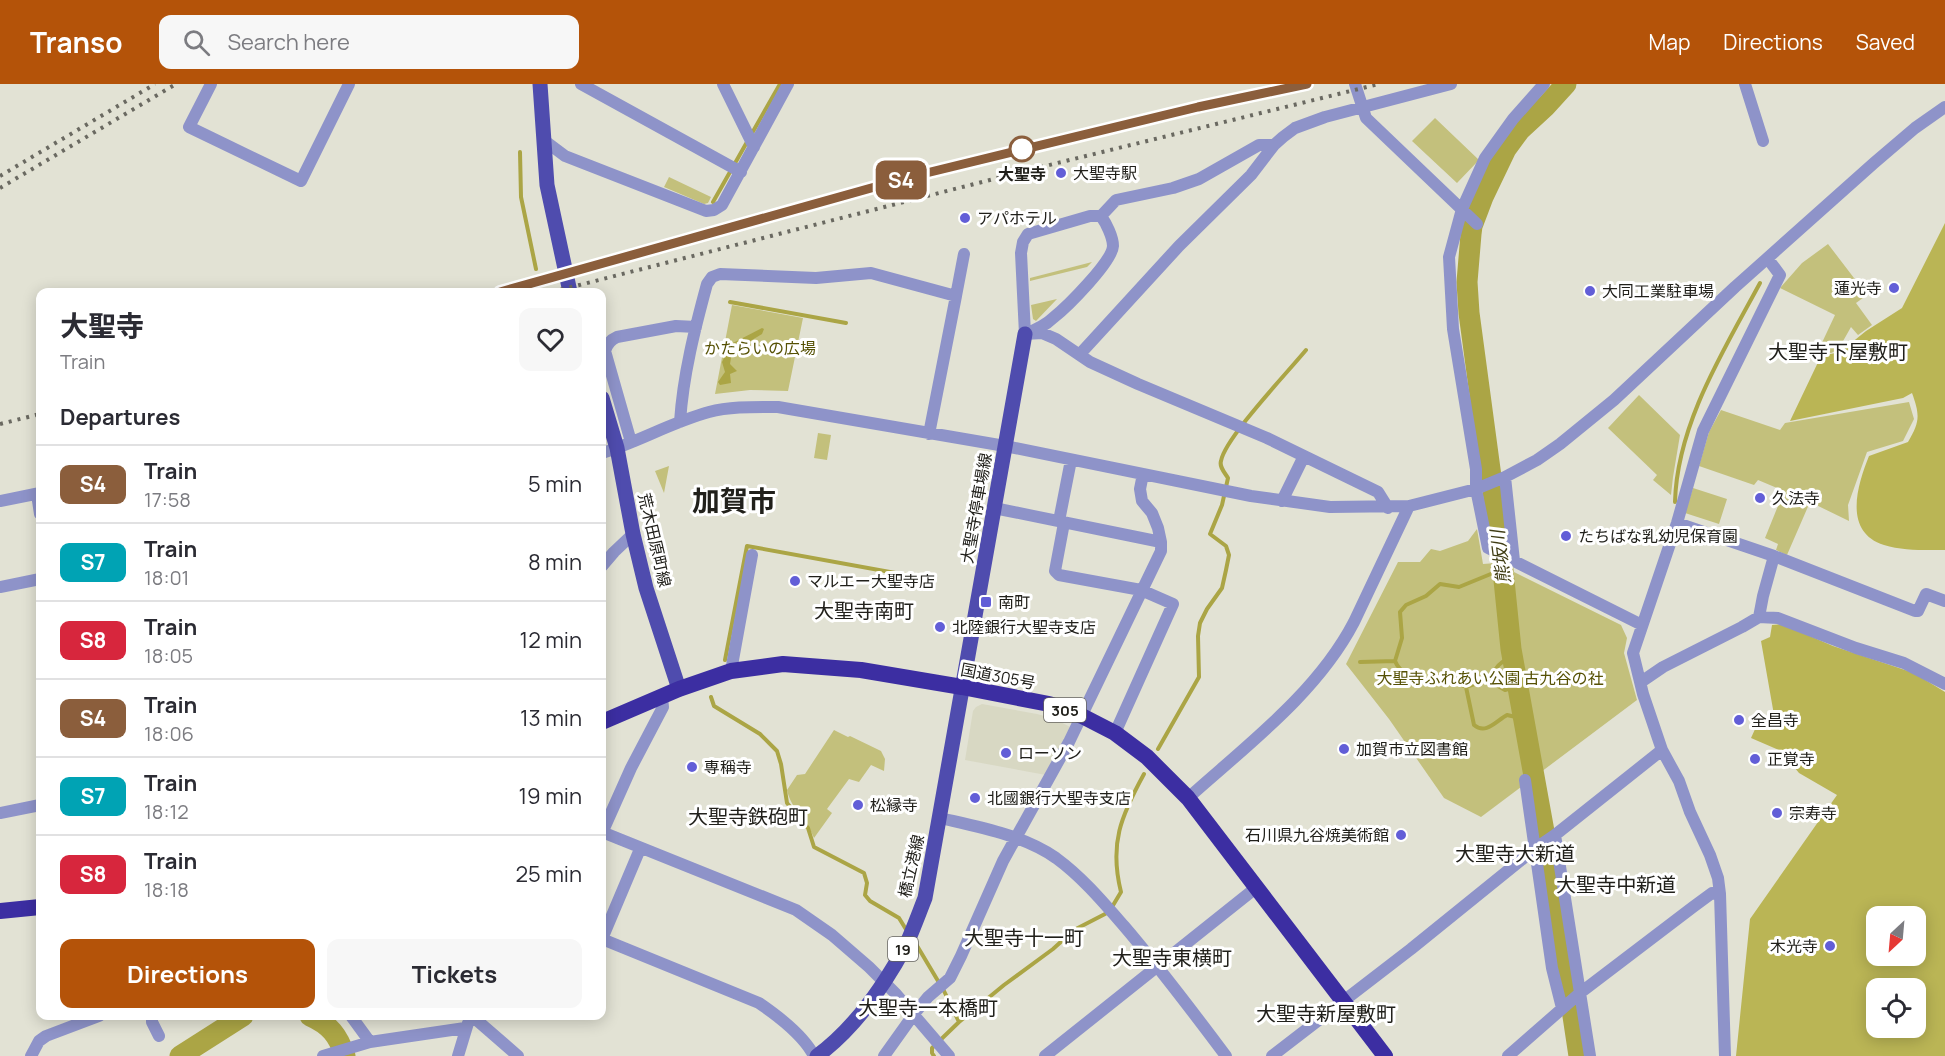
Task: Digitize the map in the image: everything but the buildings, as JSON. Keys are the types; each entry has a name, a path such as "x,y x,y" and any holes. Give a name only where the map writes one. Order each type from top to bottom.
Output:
{"highway":[{"name":"国道305号","path":"606,720 680,689 731,671 783,664 861,670 962,687 1049,704 1082,716 1116,733 1147,757 1188,798 1385,1056"},
{"path":"0,911 36,907"}],"main road":[{"path":"540,84 547,185 569,288"},
{"name":"大聖寺停車場線","path":"962,687 1024,334"},
{"name":"荒木田原町線","path":"606,407 624,445 633,534 646,588 680,689"},
{"name":"橋立港線","path":"816,1056 838,1041 873,998 906,944 925,898 962,687"}],"street":[{"path":"211,84 189,127 301,181 349,84"},
{"path":"581,84 741,172"},
{"path":"723,84 754,147"},
{"path":"545,141 566,156 706,211 714,210 722,205 788,84"},
{"path":"1355,84 1366,118 1477,224"},
{"path":"1080,354 1179,246 1251,175 1274,145 1295,128 1325,117 1451,84"},
{"path":"1544,84 1513,119 1485,158 1462,209 1449,257 1453,329 1476,469 1476,489 1488,548 1642,625"},
{"path":"1745,84 1763,141"},
{"path":"606,452 712,411 778,407 1005,446 1282,501 1330,507 1409,506 1476,489 1503,478 1560,444 1614,400 1874,163 1915,128 1945,107"},
{"path":"1024,334 1021,252 1028,234 1090,216 1101,216 1116,200 1173,188 1199,179 1259,145 1274,145"},
{"path":"1024,334 1039,328 1053,318 1106,262 1113,245 1106,223 1101,216"},
{"path":"929,434 964,254"},
{"path":"1725,1056 1718,878 1679,781 1662,750 1643,694 1633,653 1677,523 1703,431 1779,275 1768,259"},
{"path":"680,422 681,400 696,327 707,284 712,277 720,274 816,278 871,273 956,296"},
{"path":"606,346 611,339 676,326 696,327"},
{"path":"1024,334 1042,333 1056,339 1090,362 1267,438 1378,492 1388,508"},
{"path":"606,355 617,396 624,445"},
{"path":"1282,501 1304,456"},
{"path":"1071,460 1055,571 1059,575 1141,590 1173,604 1116,733"},
{"path":"884,1056 914,1014 950,978 962,956 1003,861 1082,716 1161,551 1158,528 1152,513 1142,501 1140,489 1143,474"},
{"path":"1503,478 1512,560"},
{"path":"0,501 36,494"},
{"path":"1188,798 1304,692 1329,662 1350,630 1409,506"},
{"path":"994,508 1161,542"},
{"path":"1677,523 1774,555 1915,611 1918,611 1926,594 1945,601"},
{"path":"606,561 633,534"},
{"path":"731,671 752,555"},
{"path":"1759,617 1762,596 1774,555"},
{"path":"0,587 36,580"},
{"path":"1641,682 1663,666 1759,617 1769,616 1904,663 1945,684"},
{"path":"606,824 631,768 663,708 662,697"},
{"path":"1272,1056 1411,950 1536,848 1662,750"},
{"path":"1525,780 1552,968 1562,1008"},
{"path":"0,813 36,806"},
{"path":"940,818 994,830 1016,838 1055,858 1081,879 1158,966 1226,1056"},
{"path":"606,835 796,910 832,935 869,967 914,1014 948,1056"},
{"path":"1553,837 1577,995 1590,1056"},
{"path":"606,930 640,849"},
{"path":"1045,1056 1257,887"},
{"path":"1508,1056 1577,995 1712,893 1720,894"},
{"path":"606,941 759,1003 809,1046 816,1056"},
{"path":"31,1056 39,1041 46,1036 88,1020"},
{"path":"152,1020 159,1036"},
{"path":"353,1020 367,1043"},
{"path":"458,1056 465,1028 470,1020"},
{"path":"477,1020 518,1056"},
{"path":"324,1056 367,1043 465,1028"}],"shaded area":[{"path":"1945,223 1945,550 1915,550 1884,545 1871,539 1863,530 1858,519 1857,507 1861,481 1869,456 1908,442 1912,435 1918,418 1912,393 1903,398 1790,421 1821,356 1840,352 1866,331 1902,308"},
{"path":"764,329 762,334 732,352 730,364 737,371 730,374 731,383 720,385 718,382 725,372 722,362 731,344"},
{"path":"1782,624 1833,646 1914,673 1945,692 1945,1056 1736,1056 1750,919 1837,795 1799,773 1781,751 1751,738 1756,727 1774,715 1761,641 1770,637 1772,625"},
{"path":"982,704 1037,714 1055,719 1070,727 1046,775 965,760 973,711"}],"green space":[{"path":"1435,118 1479,160 1457,183 1412,141"},
{"path":"669,177 711,197 708,203 704,204 664,187"},
{"path":"1828,244 1867,295 1856,303 1872,325 1858,335 1851,327 1838,350 1831,353 1819,349 1835,315 1780,288 1802,263"},
{"path":"1092,262 1087,267 1030,281 1030,278"},
{"path":"1057,299 1036,321 1033,319 1031,305"},
{"name":"かたらいの広場","path":"732,305 803,318 788,391 750,390 715,394"},
{"path":"1639,395 1680,435 1671,495 1653,480 1657,475 1608,428"},
{"path":"1909,402 1914,419 1903,441 1867,452 1848,505 1849,521 1810,502 1787,555 1776,550 1778,544 1765,538 1784,491 1758,480 1754,485 1699,466 1709,432 1721,410 1780,430 1785,423"},
{"path":"818,433 831,435 827,460 814,458"},
{"path":"669,466 664,493 655,471"},
{"path":"1693,488 1727,499 1719,524 1685,513"},
{"name":"大聖寺ふれあい公園 古九谷の社","path":"1477,529 1483,564 1496,563 1621,625 1627,638 1624,653 1637,700 1481,817 1444,798 1389,719 1346,664 1398,562 1420,562 1431,549 1440,551 1468,541"},
{"path":"834,730 881,751 885,759 884,771 871,765 859,782 849,779 827,809 832,813 814,838 792,803 787,790 797,775 805,774"}],"waterway":[{"path":"751,135 780,84"},
{"name":"熊坂川","path":"1566,84 1520,130 1506,149 1472,226 1467,282 1511,649 1551,870 1579,1056"},
{"path":"713,202 747,142"},
{"path":"520,152 521,197 536,269"},
{"path":"1675,502 1684,444 1693,416 1718,361 1760,283"},
{"path":"730,302 846,323"},
{"path":"1158,749 1199,677 1200,623 1222,588 1226,570 1229,555 1226,546 1210,534 1222,505 1228,478 1221,461 1233,437 1306,350"},
{"path":"725,660 747,546 912,576"},
{"path":"1360,662 1395,661 1402,638 1400,612 1406,605 1426,596 1440,584 1459,587 1503,569"},
{"path":"1466,687 1491,678 1499,665 1512,657"},
{"path":"1395,661 1405,674 1416,681 1433,684 1447,679 1466,687 1474,725 1478,728 1487,728 1507,715 1523,722"},
{"path":"1491,678 1505,690 1517,686"},
{"path":"711,697 714,706 760,734 777,751 787,803 808,828 814,847 864,873 867,883 865,895 870,901 899,918 907,931"},
{"path":"1112,907 1121,892 1116,859 1119,831 1129,803 1144,774"},
{"path":"959,1022 1074,930 1105,914"},
{"path":"913,939 944,991 959,1022 932,1048 934,1056"},
{"path":"180,1056 237,1020"},
{"path":"317,1020 332,1032 345,1056"}],"railway":[{"path":"0,176 155,84"},
{"path":"0,188 176,84"},
{"path":"514,288 914,176 1198,107 1307,84"},
{"path":"568,288 1029,170 1379,84"},
{"path":"0,424 36,415"}],"train":[{"name":"S4","path":"514,288 914,176 1198,107 1307,84"}],"place":[{"name":"大聖寺","path":"1022,149"},
{"name":"大聖寺駅","path":"1061,173"},
{"name":"アパホテル","path":"965,218"},
{"name":"蓮光寺","path":"1894,288"},
{"name":"大同工業駐車場","path":"1590,291"},
{"name":"久法寺","path":"1760,498"},
{"name":"たちばな乳幼児保育園","path":"1566,536"},
{"name":"マルエー大聖寺店","path":"795,581"},
{"name":"南町","path":"986,602"},
{"name":"北陸銀行大聖寺支店","path":"940,627"},
{"name":"全昌寺","path":"1739,720"},
{"name":"加賀市立図書館","path":"1344,749"},
{"name":"ローソン","path":"1006,753"},
{"name":"正覚寺","path":"1755,759"},
{"name":"専稱寺","path":"692,767"},
{"name":"北國銀行大聖寺支店","path":"975,798"},
{"name":"松縁寺","path":"858,805"},
{"name":"宗寿寺","path":"1777,813"},
{"name":"石川県九谷焼美術館","path":"1401,835"},
{"name":"木光寺","path":"1830,946"}],"district":[{"name":"大聖寺下屋敷町","path":"1838,351"},
{"name":"加賀市","path":"734,500"},
{"name":"大聖寺南町","path":"864,610"},
{"name":"大聖寺鉄砲町","path":"748,816"},
{"name":"大聖寺大新道","path":"1515,853"},
{"name":"大聖寺中新道","path":"1616,884"},
{"name":"大聖寺十一町","path":"1024,937"},
{"name":"大聖寺東横町","path":"1172,957"},
{"name":"大聖寺一本橋町","path":"928,1007"},
{"name":"大聖寺新屋敷町","path":"1326,1013"}]}
